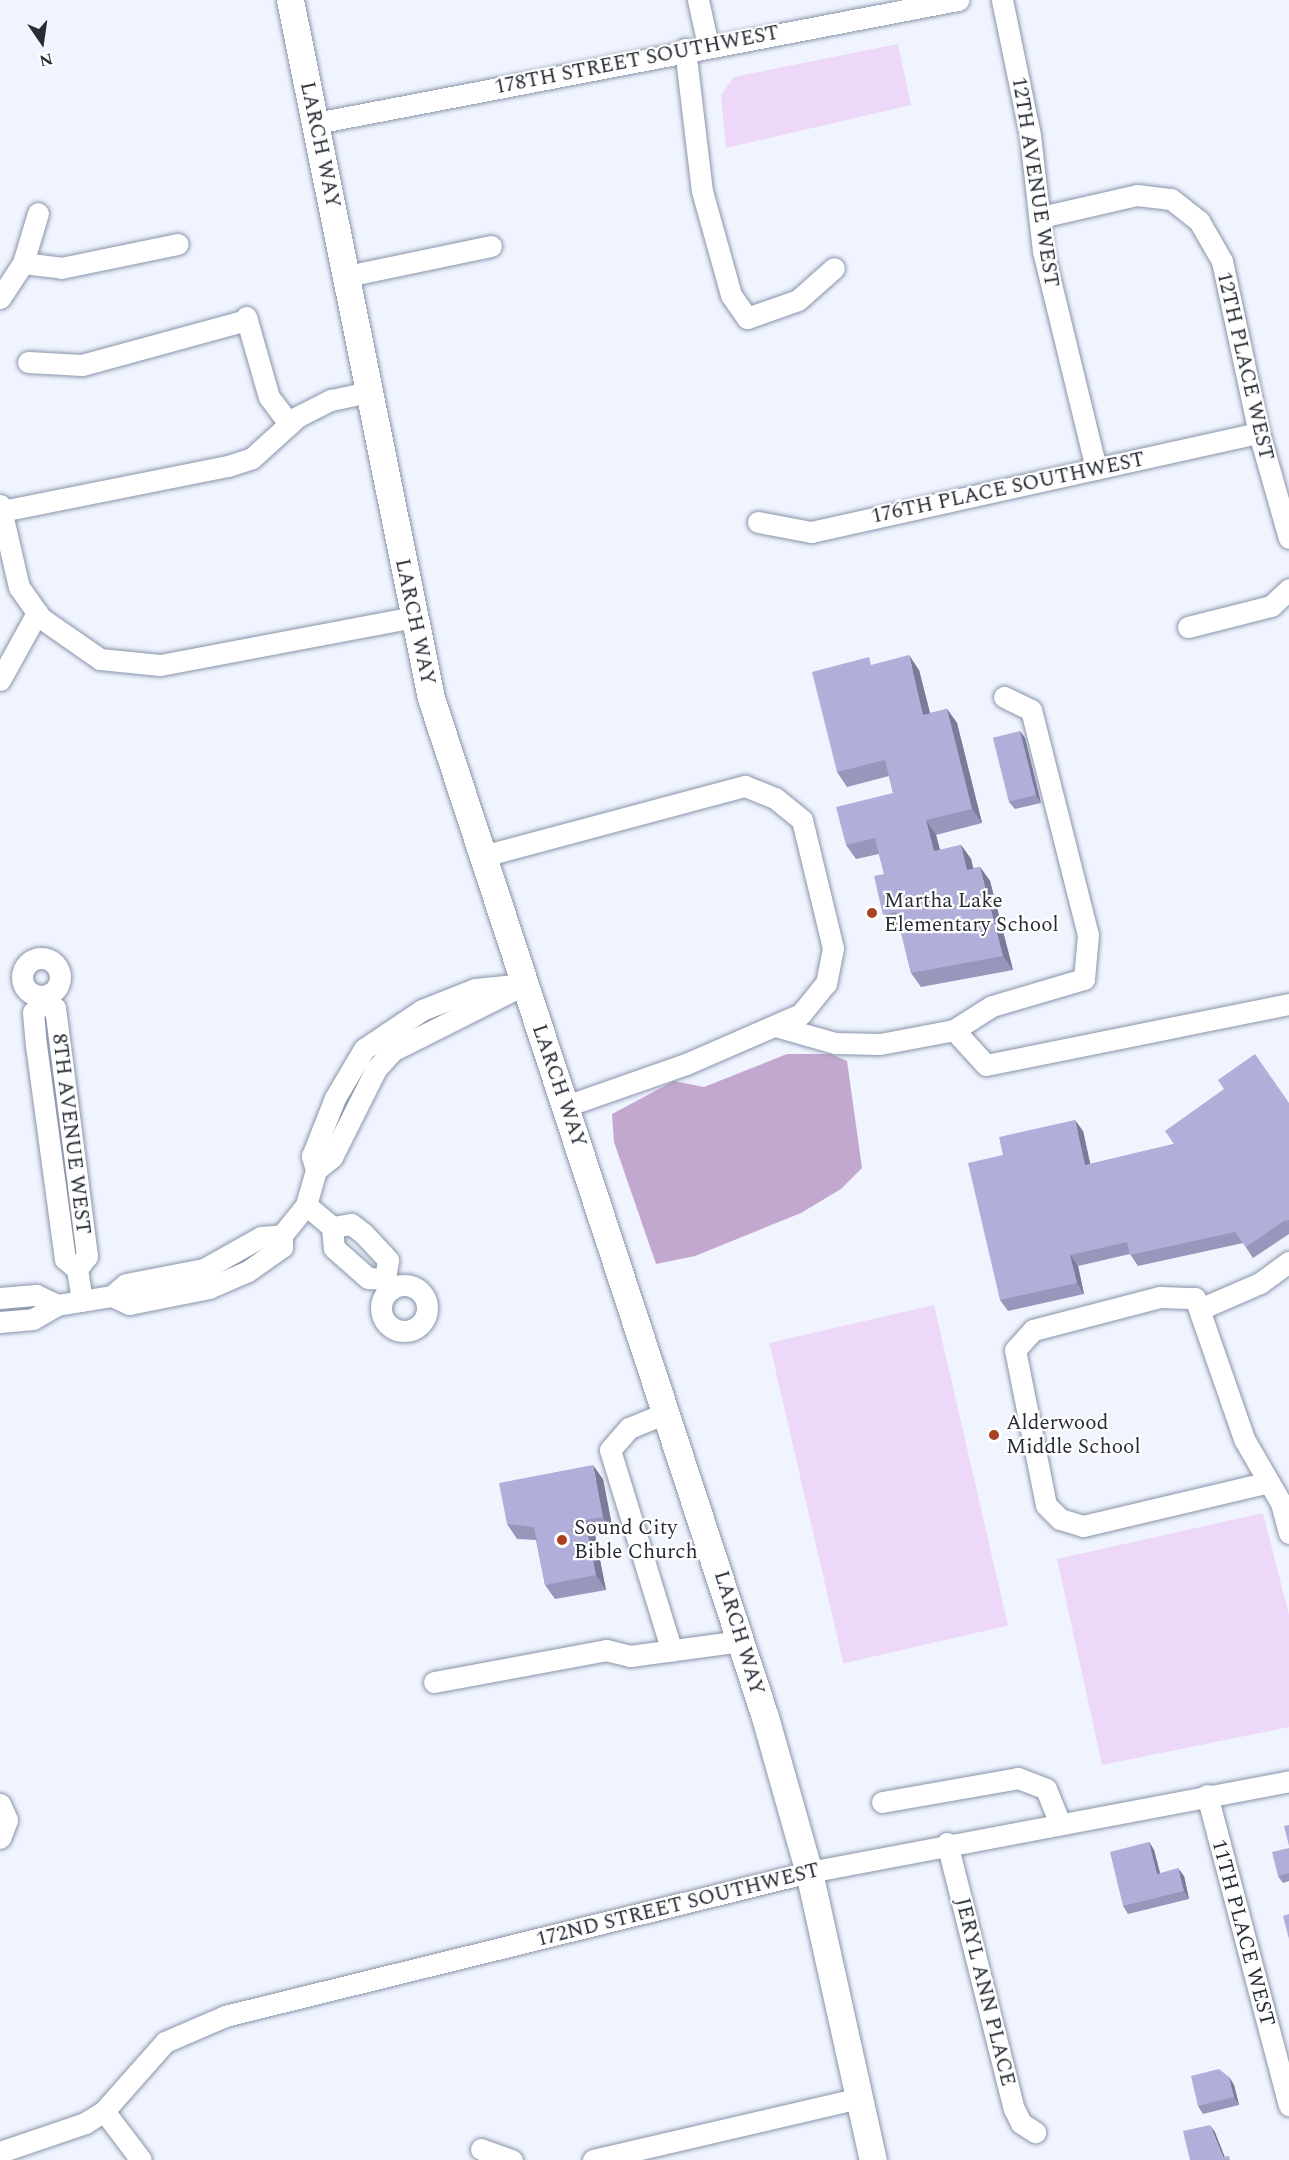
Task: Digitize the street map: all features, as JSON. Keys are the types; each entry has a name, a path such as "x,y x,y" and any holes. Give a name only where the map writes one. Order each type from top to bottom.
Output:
{"main road":[{"name":"LARCH WAY","path":"290,0 431,698 668,1412 741,1641 808,1872 873,2160"}],"street":[{"path":"698,0 708,45"},
{"name":"178TH STREET SOUTHWEST","path":"316,123 685,49 958,0"},
{"name":"12TH AVENUE WEST","path":"1002,0 1041,217 1042,251 1096,469"},
{"path":"685,49 702,191 731,295 747,318 798,300 834,268"},
{"name":"12TH PLACE WEST","path":"1041,217 1137,195 1171,199 1198,221 1222,261 1259,433 1289,538"},
{"path":"0,298 24,263 38,213"},
{"path":"24,263 61,268 178,244"},
{"path":"347,276 491,246"},
{"path":"28,362 82,365 246,319 269,397 290,424"},
{"path":"370,392 331,400 290,424 252,458 228,466 1,508 19,588 38,613 63,637 100,659 160,665 413,617"},
{"name":"176TH PLACE SOUTHWEST","path":"758,522 811,532 1259,433"},
{"path":"1188,627 1271,606 1289,589"},
{"path":"0,680 38,613"},
{"path":"775,1026 835,1043 880,1044 954,1030 992,1006 1084,979 1088,935 1031,710 1004,697"},
{"path":"483,856 745,786 775,798 802,820 833,948 826,983 801,1014 566,1106"},
{"path":"0,1298 36,1295 57,1305 112,1296 126,1284 204,1269 268,1234 282,1235 306,1205 316,1170 332,1157 376,1068 392,1051 525,984"},
{"name":"8TH AVENUE WEST","path":"43,999 55,1008 78,1185 87,1256 77,1269 82,1301"},
{"path":"954,1030 986,1065 1289,1004"},
{"path":"306,1205 332,1227 334,1248 368,1278 388,1284 387,1260 363,1233 351,1224 332,1227"},
{"path":"1200,1309 1260,1283 1289,1262"},
{"path":"1265,1483 1083,1526 1060,1519 1046,1505 1015,1350 1034,1330 1160,1297 1195,1298 1225,1389 1265,1483 1281,1503 1289,1533"},
{"path":"0,1322 47,1315 57,1305"},
{"path":"668,1412 615,1438 611,1464 672,1651"},
{"path":"434,1682 606,1650 630,1656 741,1641"},
{"path":"882,1802 1018,1778 1046,1789 1059,1822"},
{"name":"172ND STREET SOUTHWEST","path":"104,2111 144,2060 192,2026 808,1872 947,1843 1289,1781"},
{"name":"11TH PLACE WEST","path":"1207,1795 1289,2105"},
{"path":"0,1804 7,1820 0,1838"},
{"name":"JERYL ANN PLACE","path":"947,1843 1014,2109 1021,2123 1035,2132"},
{"path":"593,2160 859,2098"},
{"path":"0,2152 65,2134 104,2111 141,2160"},
{"path":"481,2149 512,2160"}],"shaded area":[{"path":"898,44 911,105 726,148 721,95 734,77"},
{"path":"787,1054 831,1054 847,1061 862,1168 841,1189 801,1213 695,1256 656,1264 614,1142 612,1114 674,1081 704,1087"},
{"path":"934,1305 1008,1626 843,1664 769,1343"},
{"path":"1263,1513 1289,1615 1289,1727 1102,1765 1057,1559"}],"building":[{"path":"909,655 923,715 947,709 972,809 926,820 934,851 961,845 967,870 980,867 1003,956 911,973 896,912 883,915 874,876 884,874 875,838 846,845 836,807 893,793 885,760 837,772 812,672 869,657 871,665"},
{"path":"1020,731 1036,795 1009,802 993,738"},
{"path":"1255,1054 1289,1103 1289,1220 1284,1221 1246,1247 1235,1232 1130,1255 1127,1242 1070,1255 1077,1283 1000,1300 968,1163 1003,1155 999,1137 1075,1120 1085,1165 1174,1144 1165,1131 1224,1089 1218,1080"},
{"name":"Sound City Bible Church","path":"593,1465 603,1517 585,1520 596,1575 545,1585 534,1527 507,1524 499,1483"},
{"path":"1289,1825 1289,1846 1284,1826"},
{"path":"1149,1842 1157,1874 1178,1868 1184,1891 1123,1906 1110,1852"},
{"path":"1289,1848 1289,1873 1278,1876 1272,1852"},
{"path":"1289,1914 1289,1939 1283,1916"},
{"path":"1219,2069 1229,2077 1234,2097 1198,2106 1191,2076"},
{"path":"1210,2125 1223,2157 1229,2156 1230,2160 1190,2160 1183,2131"}],"place":[{"name":"Martha Lake Elementary School","path":"872,913"},
{"name":"Alderwood Middle School","path":"994,1435"},
{"name":"Sound City Bible Church","path":"562,1540"}]}
